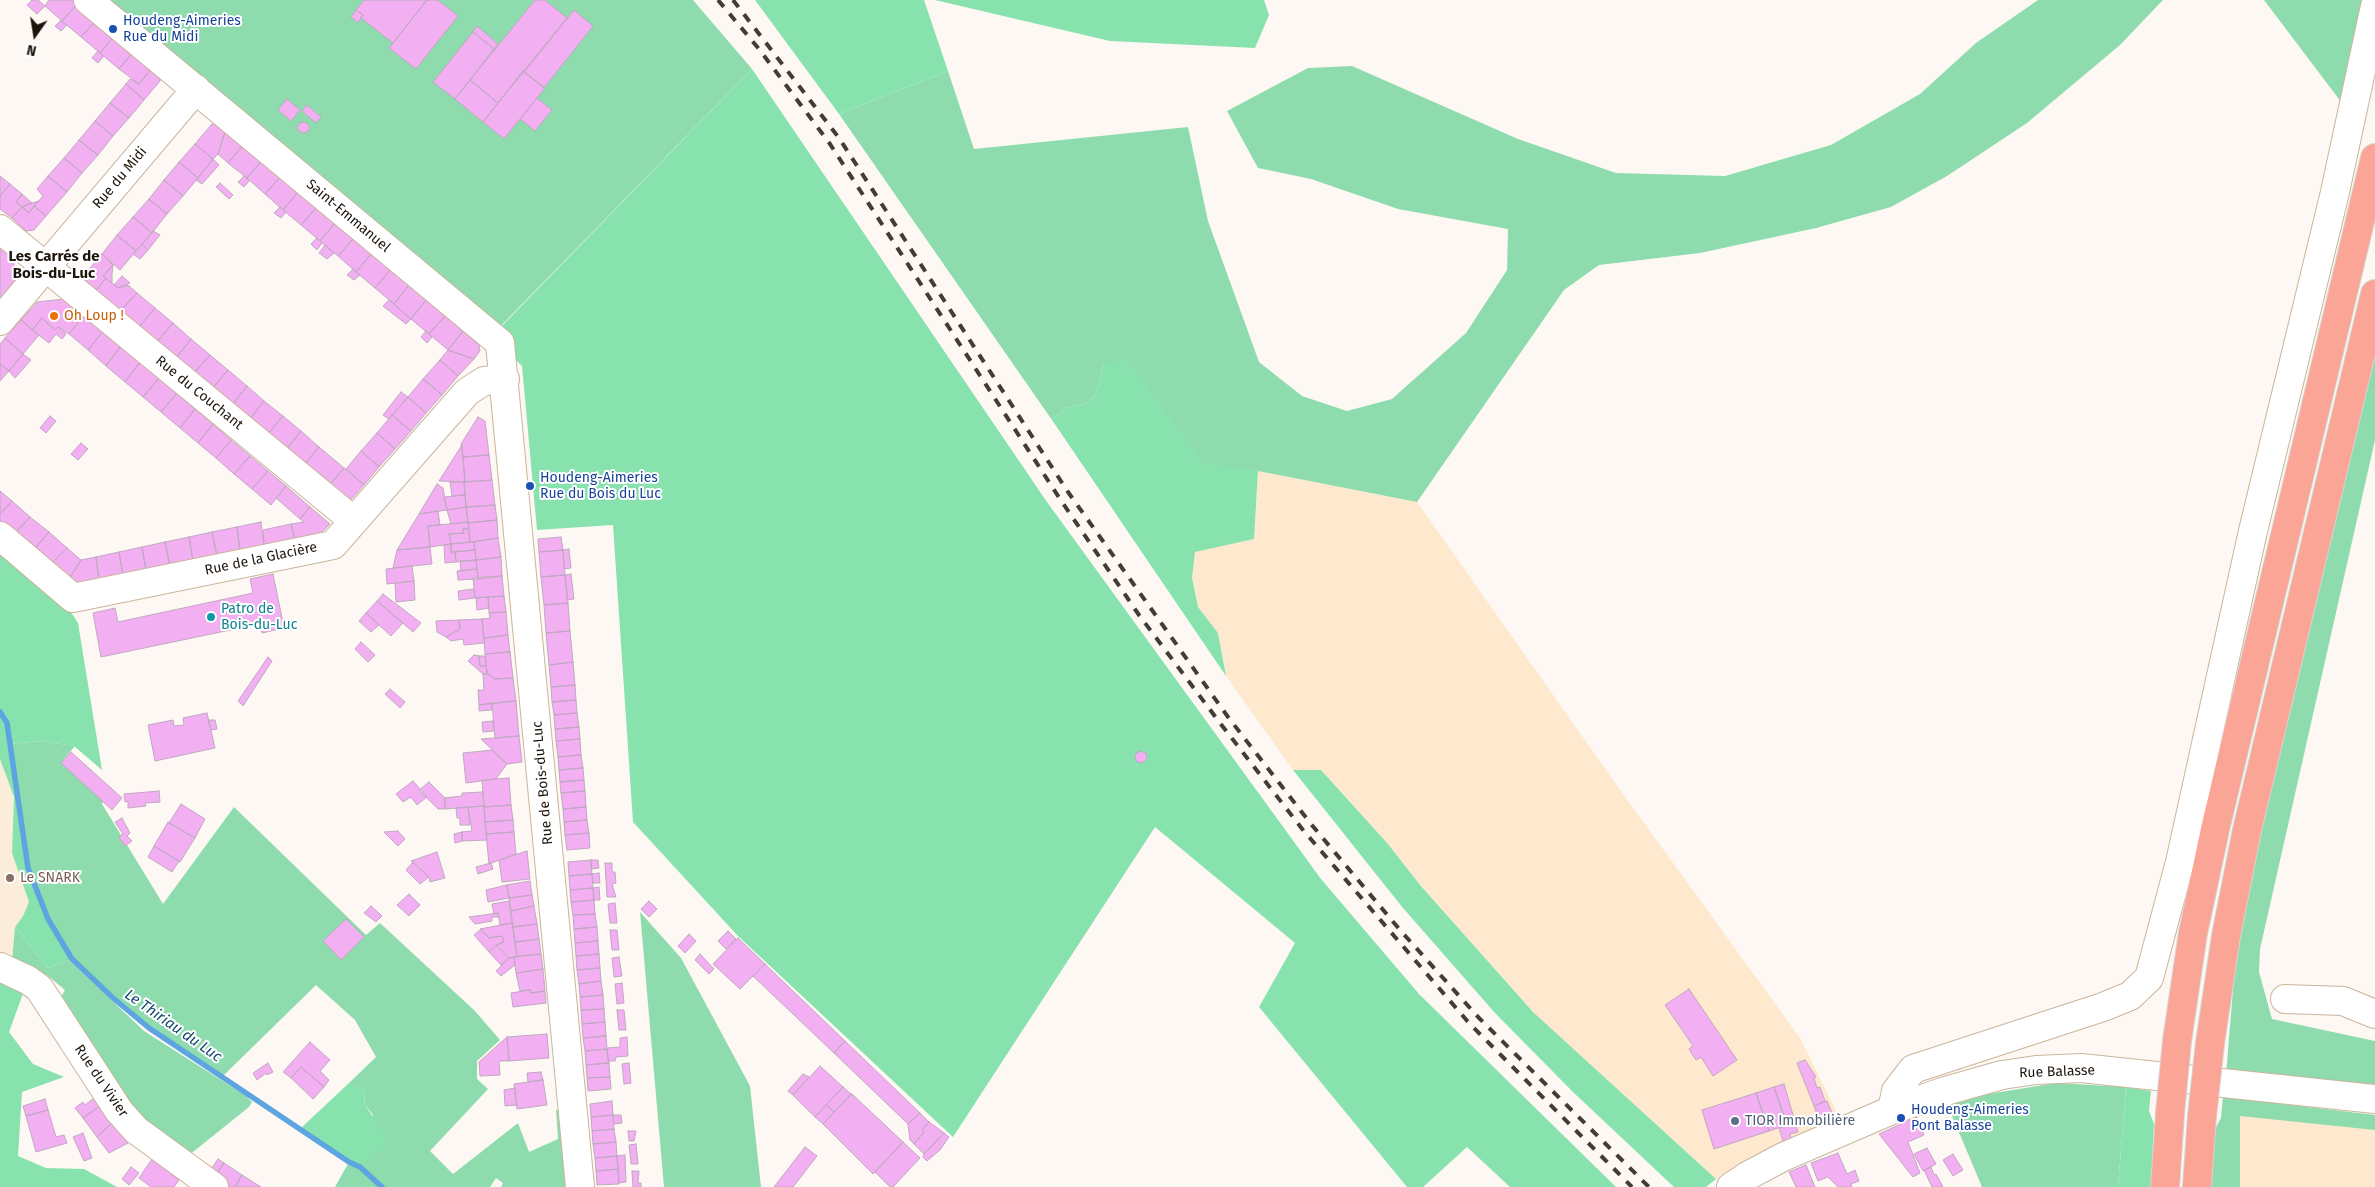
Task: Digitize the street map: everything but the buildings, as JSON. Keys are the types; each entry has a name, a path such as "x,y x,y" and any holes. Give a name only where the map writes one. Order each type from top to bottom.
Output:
{"highway":[{"path":"2165,1187 2177,1040 2193,932 2216,825 2375,158"},
{"path":"2197,1187 2210,1043 2226,936 2247,830 2375,294"}],"street":[{"name":"Saint-Emmanuel","path":"88,0 500,343"},
{"path":"1892,1110 1896,1091 1913,1069 2103,1007 2130,996 2149,978 2180,862 2252,531 2335,192 2375,6"},
{"name":"Rue du Midi","path":"0,321 44,266 196,89"},
{"name":"Rue du Couchant","path":"0,229 354,521"},
{"name":"Rue de Bois-du-Luc","path":"500,343 505,379 580,1187"},
{"name":"Rue de la Glacière","path":"0,536 73,598 332,545 467,392 484,381 505,379"},
{"name":"Rue du Vivier","path":"0,967 28,980 38,988 119,1111 136,1130 214,1187"},
{"path":"2285,999 2343,1001 2375,1014"},
{"name":"Rue Balasse","path":"1731,1187 1748,1175 1783,1157 1892,1110 1942,1092 2002,1075 2036,1070 2082,1068 2375,1099"}],"shaded area":[{"path":"1258,471 1417,502 1618,787 1800,1038 1846,1131 1749,1175 1716,1179 1533,1012 1420,885 1388,844 1321,770 1293,770 1226,676 1218,633 1198,607 1192,578 1195,551 1254,539"},
{"name":"Le SNARK","path":"0,759 14,797 12,853 29,902 23,916 15,927 12,961 0,993"},
{"path":"2223,1097 2375,1115 2375,1187 2208,1187 2210,1138 2221,1118"}],"green space":[{"path":"88,0 693,0 752,69 491,336"},
{"path":"755,0 924,0 948,71 839,114"},
{"path":"935,0 1264,0 1269,15 1255,48 1110,41"},
{"path":"2038,0 2163,0 2120,45 2027,123 1947,176 1891,207 1816,228 1700,253 1599,265 1564,290 1417,502 1258,471 1203,464 1169,418 1104,363 1096,394 1087,403 1065,408 1052,420 839,114 948,71 974,149 1188,127 1208,221 1259,362 1302,396 1347,411 1392,399 1466,333 1507,270 1508,229 1398,209 1311,179 1258,168 1227,111 1308,68 1352,66 1518,139 1616,173 1725,176 1831,145 1920,94 1976,43"},
{"path":"2264,0 2375,0 2351,115"},
{"path":"752,69 1047,502 1321,879 1419,994 1616,1187 1510,1187 1467,1147 1423,1187 1407,1187 1259,1007 1295,943 1155,827 953,1137 738,936 633,822 613,525 537,530 522,366 492,336"},
{"path":"2375,341 2375,440 2260,949 2259,972 2272,1019 2375,1041 2375,1092 2226,1075 2236,953 2258,834"},
{"path":"1127,360 1203,463 1258,471 1254,539 1195,552 1192,578 1198,607 1218,633 1226,676 1052,420 1065,408 1087,403 1096,394 1104,363"},
{"path":"0,536 67,606 78,623 102,770 74,746 40,741 10,744 28,868 48,919 72,959 48,968 15,927 23,916 29,902 12,853 14,797 0,759"},
{"path":"40,741 75,746 63,760 105,796 102,804 163,904 234,807 366,935 380,923 475,1011 500,1040 477,1061 477,1079 488,1089 430,1151 453,1174 518,1123 529,1152 558,1139 556,1110 573,1110 580,1187 501,1187 503,1183 496,1178 490,1187 335,1187 349,1162 360,1167 373,1115 364,1103 364,1090 349,1083 376,1057 355,1020 316,985 222,1077 149,1028 113,998 72,959 48,919 28,868 10,744"},
{"path":"1293,770 1321,770 1388,844 1420,885 1533,1012 1716,1179 1706,1187 1674,1187 1574,1093 1495,1013 1403,908"},
{"path":"640,912 681,958 750,1086 761,1187 664,1187"},
{"path":"15,927 48,968 69,960 144,1031 246,1096 252,1102 249,1107 183,1160 148,1134 56,1006 65,990 47,975 39,983 12,961"},
{"path":"0,967 28,980 9,1032 33,1064 64,1077 22,1092 18,1156 46,1168 84,1169 117,1187 0,1187"},
{"path":"349,1083 364,1089 364,1103 386,1137 384,1147 360,1167 349,1162 300,1129"},
{"path":"2056,1083 2126,1087 2118,1187 1982,1187 1942,1092 1982,1095"},
{"path":"2126,1087 2151,1091 2149,1111 2154,1124 2151,1187 2118,1187"},
{"path":"2223,1097 2375,1115 2375,1130 2240,1116 2240,1187 2208,1187 2210,1138 2221,1118"}],"waterway":[{"name":"Le Thiriau du Luc","path":"0,712 7,723 28,868 48,919 72,959 113,998 149,1028 349,1162 360,1167 382,1187"}],"railway":[{"path":"718,0 759,49 830,144 1060,499 1139,615 1220,723 1303,830 1469,1023 1632,1187"},
{"path":"733,0 839,138 1068,492 1228,717 1311,824 1400,930 1479,1018 1649,1187"}],"place":[{"name":"Houdeng-Aimeries Rue du Midi","path":"113,29"},
{"name":"Oh Loup !","path":"54,316"},
{"name":"Houdeng-Aimeries Rue du Bois du Luc","path":"530,486"},
{"name":"Patro de Bois-du-Luc","path":"211,617"},
{"name":"Le SNARK","path":"10,878"},
{"name":"Houdeng-Aimeries Pont Balasse","path":"1901,1118"},
{"name":"TIOR Immobilière","path":"1735,1121"}],"district":[{"name":"Les Carrés de Bois-du-Luc","path":"54,266"}]}
